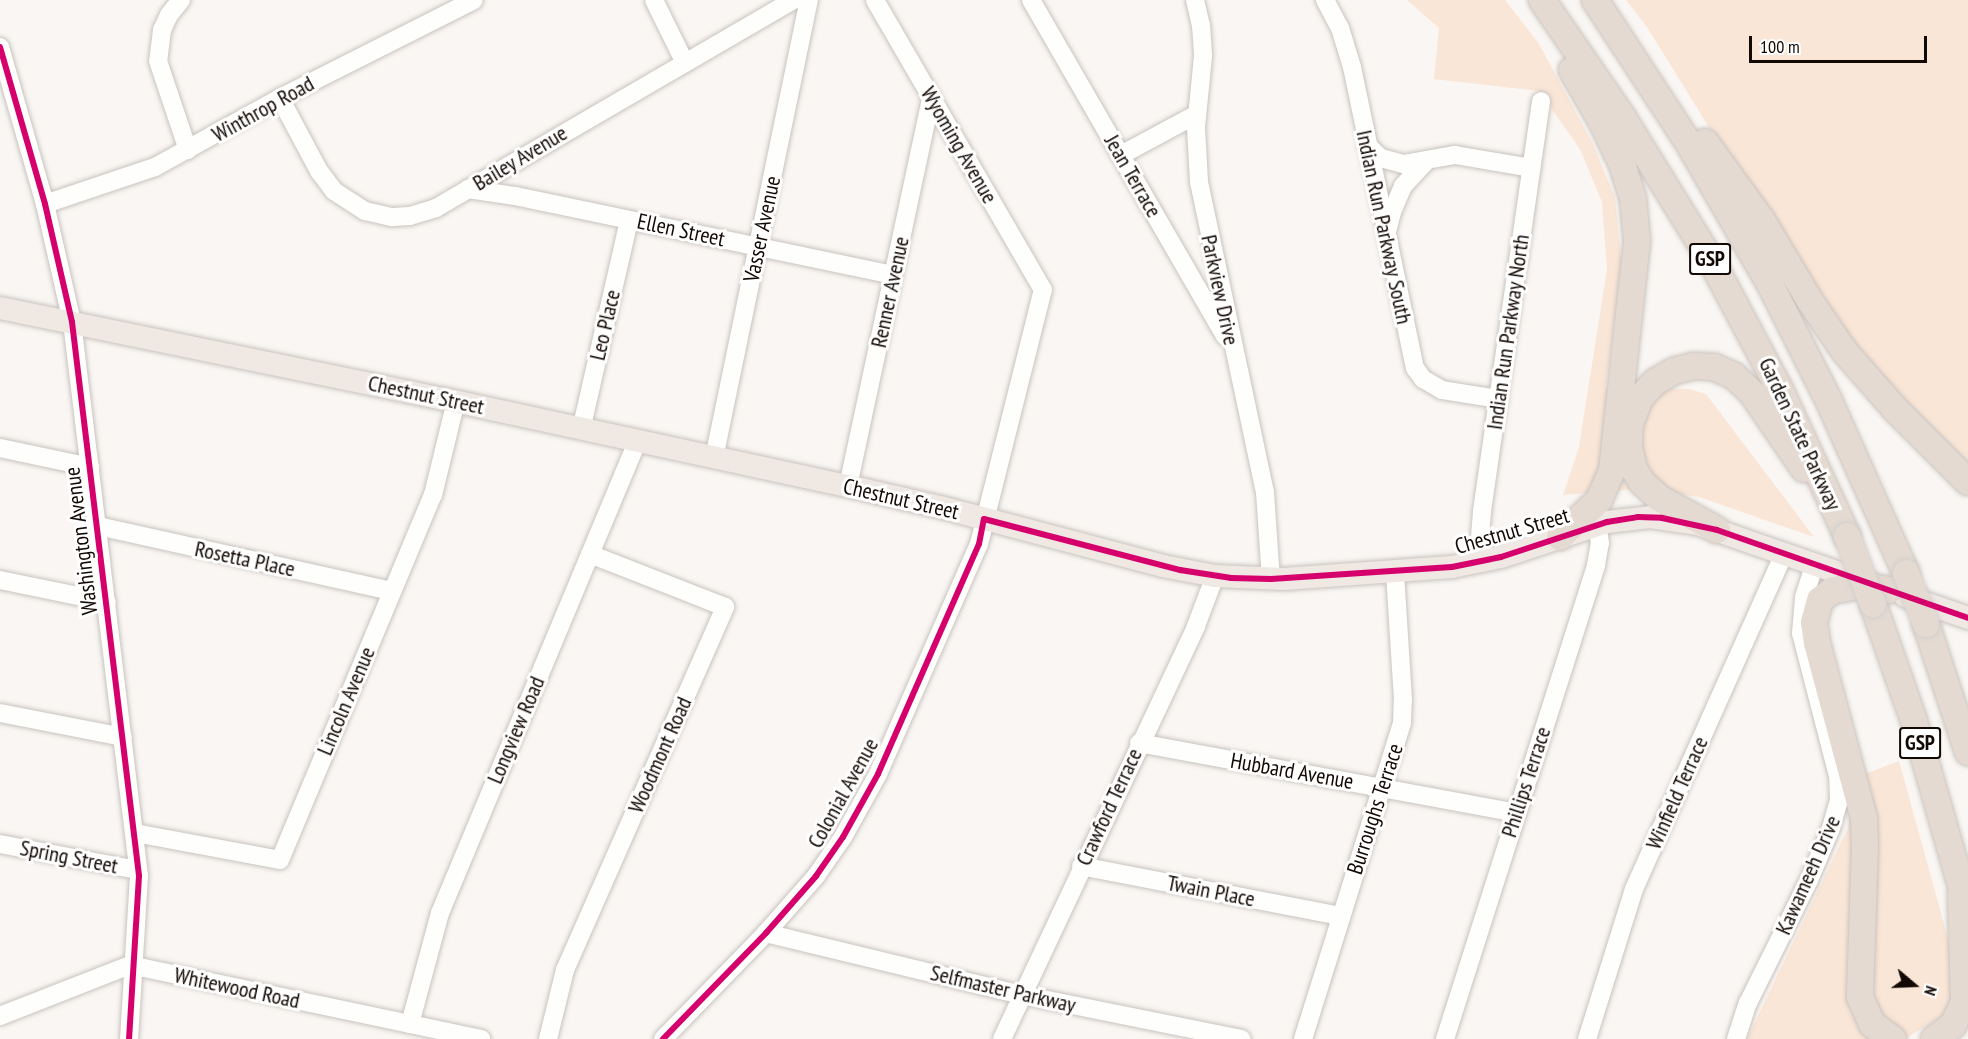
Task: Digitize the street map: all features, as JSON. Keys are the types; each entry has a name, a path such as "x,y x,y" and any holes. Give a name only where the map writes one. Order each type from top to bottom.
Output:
{"highway":[{"path":"1532,0 1614,145 1628,182 1637,231 1636,262 1612,471 1599,500 1560,537"},
{"name":"Garden State Parkway","path":"1542,0 1645,152 1712,262 1780,390 1847,536 1890,589 1926,624 1968,752"},
{"path":"1596,0 1732,177 1841,345 1895,409 1968,482"},
{"name":"Garden State Parkway","path":"1596,0 1688,141 1771,286 1834,412 1890,589 1913,718 1968,910"},
{"path":"1597,524 1619,488 1629,432 1640,398 1661,378 1694,366 1721,369 1741,381 1752,393 1847,536"},
{"path":"1629,432 1632,462 1647,487 1669,504 1717,530"},
{"path":"1890,589 1859,586 1833,590 1820,600 1814,622 1818,649 1864,819 1860,997 1872,1024 1893,1039"},
{"path":"1934,1039 1943,1034 1956,1020 1965,995 1961,885"}],"main road":[{"name":"Chestnut Street","path":"0,308 456,401 581,430 848,486 1163,566 1215,576 1270,579 1395,572 1478,563 1597,524 1627,518 1650,517 1688,522 1717,530 1968,618"}],"street":[{"path":"181,0 169,15 162,30 158,61 188,150"},
{"name":"Winthrop Road","path":"45,204 155,166 474,0"},
{"path":"654,0 685,63"},
{"name":"Bailey Avenue","path":"280,99 328,184 356,207 382,216 410,216 436,208 793,0"},
{"name":"Vasser Avenue","path":"714,458 809,0"},
{"name":"Wyoming Avenue","path":"875,0 1042,290"},
{"name":"Jean Terrace","path":"1031,0 1234,352"},
{"name":"Parkview Drive","path":"1194,0 1201,25 1203,56 1197,114 1196,155 1200,195 1265,492 1270,579"},
{"name":"Indian Run Parkway South","path":"1325,0 1347,46 1410,353 1418,373 1442,390 1498,399"},
{"name":"Washington Avenue","path":"0,47 45,204 72,322 138,870 129,1039"},
{"name":"Renner Avenue","path":"848,486 931,98"},
{"name":"Indian Run Parkway North","path":"1478,563 1482,511 1541,101"},
{"path":"1121,155 1197,114"},
{"path":"1367,145 1375,154 1388,161 1403,164 1425,162 1448,155 1463,155 1531,168"},
{"path":"1387,243 1389,222 1399,195 1408,179 1425,162"},
{"name":"Ellen Street","path":"468,189 893,274"},
{"name":"Leo Place","path":"581,430 629,220"},
{"name":"Colonial Avenue","path":"663,1039 766,933 816,876 837,847 878,774 976,551 1042,290"},
{"name":"Lincoln Avenue","path":"135,833 280,860 433,495 456,401"},
{"name":"Longview Road","path":"410,1024 440,913 637,442"},
{"path":"0,448 90,467"},
{"name":"Phillips Terrace","path":"1445,1039 1596,565 1600,543 1597,524"},
{"name":"Rosetta Place","path":"98,526 392,591"},
{"name":"Winfield Terrace","path":"1587,1039 1634,889 1784,553"},
{"name":"Woodmont Road","path":"548,1039 565,970 725,607 590,554"},
{"name":"Kawameeh Drive","path":"1736,1039 1748,1003 1809,880 1831,828 1839,800 1838,776 1801,633 1804,597 1815,564"},
{"name":"Burroughs Terrace","path":"1303,1039 1403,715 1395,572"},
{"name":"Crawford Terrace","path":"1002,1039 1081,866 1196,626 1215,576"},
{"path":"0,580 107,602"},
{"path":"0,713 123,737"},
{"name":"Hubbard Avenue","path":"1139,743 1516,813"},
{"name":"Spring Street","path":"0,844 138,870"},
{"name":"Twain Place","path":"1081,866 1341,916"},
{"name":"Selfmaster Parkway","path":"766,933 1023,995 1242,1039"},
{"path":"0,1016 133,966"},
{"name":"Whitewood Road","path":"133,966 481,1039"}],"shaded area":[{"path":"1407,0 1505,0 1539,44 1593,144 1615,198 1622,266 1605,389 1689,389 1706,394 1814,537 1699,497 1639,489 1563,495 1579,447 1607,269 1602,202 1580,149 1539,91 1434,79 1439,28"},
{"path":"1626,0 1968,0 1968,462 1871,371 1733,166 1647,27"},
{"path":"1899,761 1957,971 1955,995 1944,1016 1904,1039 1747,1039 1848,828 1857,777"}],"cycle path":[{"path":"0,47 45,204 72,322 139,876 129,1039"},
{"path":"663,1039 766,933 816,876 843,837 878,774 979,544 984,519 1180,570 1231,578 1271,579 1452,567 1501,557 1607,522 1638,517 1662,518 1717,530 1968,618"}]}
